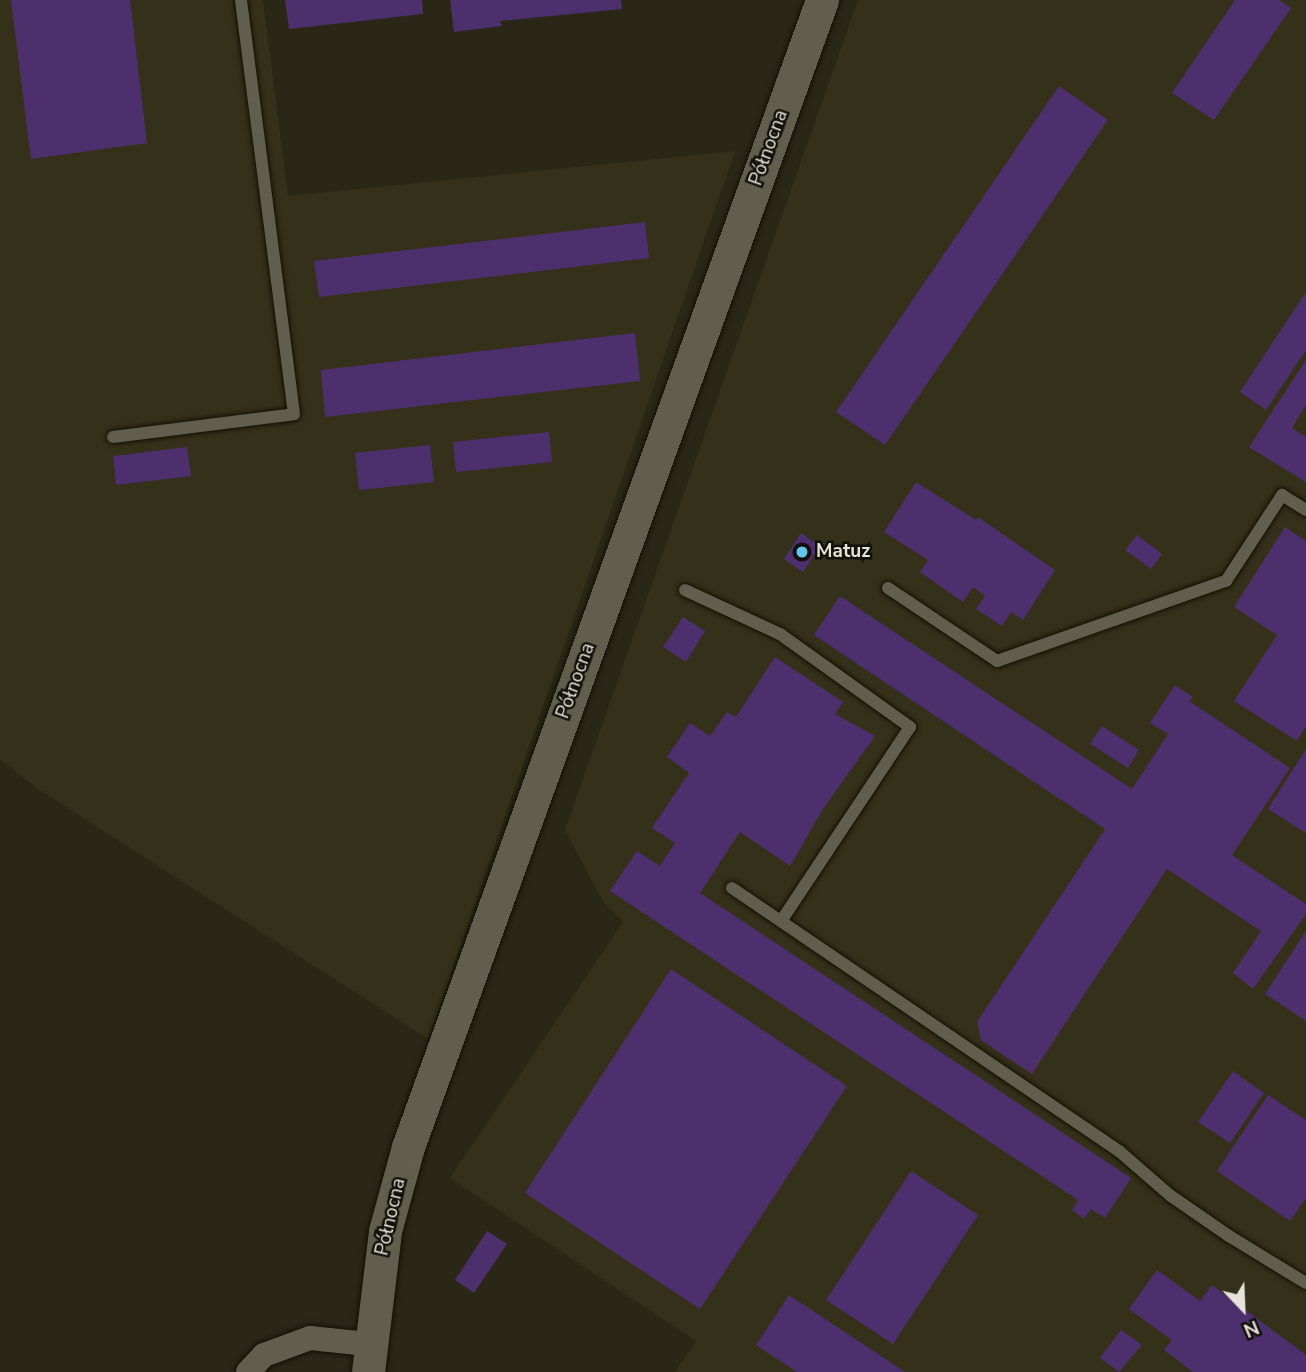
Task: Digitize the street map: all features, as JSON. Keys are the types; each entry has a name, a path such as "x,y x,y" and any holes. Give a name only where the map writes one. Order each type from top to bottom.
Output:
{"street":[{"name":"Północna","path":"368,1358 384,1231 408,1147 822,0"},
{"path":"248,1372 264,1355 310,1338 368,1358"}],"lane":[{"path":"113,437 294,414 241,0"},
{"path":"888,588 997,661 1226,581 1282,495 1306,510"},
{"path":"685,590 780,634 910,727 780,921"},
{"path":"732,888 1119,1151 1171,1196 1229,1236 1306,1283"}],"shaded area":[{"path":"0,0 263,0 288,196 735,151 428,1039 38,789 0,759"},
{"path":"858,0 1306,0 1306,1372 675,1372 696,1341 450,1178 623,922 603,901 565,830"}],"building":[{"path":"11,0 130,0 147,143 31,159"},
{"path":"285,0 422,0 423,14 289,29"},
{"path":"450,0 621,0 622,9 500,21 502,26 454,32"},
{"path":"1235,0 1279,0 1291,8 1214,120 1172,93"},
{"path":"1059,86 1108,120 885,445 836,412"},
{"path":"645,222 649,258 319,297 314,261"},
{"path":"1306,292 1306,350 1266,410 1240,392"},
{"path":"635,333 640,381 325,417 321,370"},
{"path":"1306,360 1306,405 1292,428 1306,437 1306,482 1249,447"},
{"path":"549,432 552,462 456,472 453,442"},
{"path":"430,445 434,482 359,490 355,453"},
{"path":"187,447 191,476 116,485 113,456"},
{"path":"916,482 976,520 978,517 1055,570 1023,620 1011,612 1002,626 976,609 985,596 973,587 963,602 920,572 928,560 884,532"},
{"path":"1285,527 1306,541 1306,726 1297,741 1234,701 1277,635 1234,607"},
{"path":"801,533 820,546 803,572 784,559"},
{"path":"1137,535 1162,554 1151,569 1125,550"},
{"path":"840,596 1132,789 1168,734 1150,723 1175,685 1193,697 1189,701 1290,768 1232,855 1306,904 1306,914 1253,989 1233,973 1261,931 1167,869 1032,1074 981,1040 977,1022 1105,829 814,635"},
{"path":"683,617 705,631 686,662 663,647"},
{"path":"775,657 843,702 835,714 875,736 823,809 790,866 740,832 700,893 1131,1178 1105,1218 1091,1209 1084,1219 1072,1210 1078,1200 610,891 637,851 660,866 675,843 652,828 689,773 667,757 690,723 710,736 727,712 736,717"},
{"path":"1102,726 1139,750 1128,768 1090,744"},
{"path":"1306,749 1306,833 1268,809"},
{"path":"1306,931 1306,1021 1265,994"},
{"path":"671,969 847,1086 700,1309 525,1193"},
{"path":"1233,1071 1264,1093 1230,1143 1198,1122"},
{"path":"1268,1095 1306,1120 1306,1198 1290,1221 1217,1171"},
{"path":"911,1171 978,1215 893,1344 826,1300"},
{"path":"487,1231 507,1244 474,1293 455,1280"},
{"path":"1157,1270 1200,1301 1212,1285 1306,1355 1306,1372 1193,1372 1164,1350 1172,1340 1129,1309"},
{"path":"789,1295 905,1372 797,1372 756,1345"},
{"path":"1121,1330 1142,1345 1119,1372 1100,1358"}],"place":[{"name":"Matuz","path":"802,552"}]}
